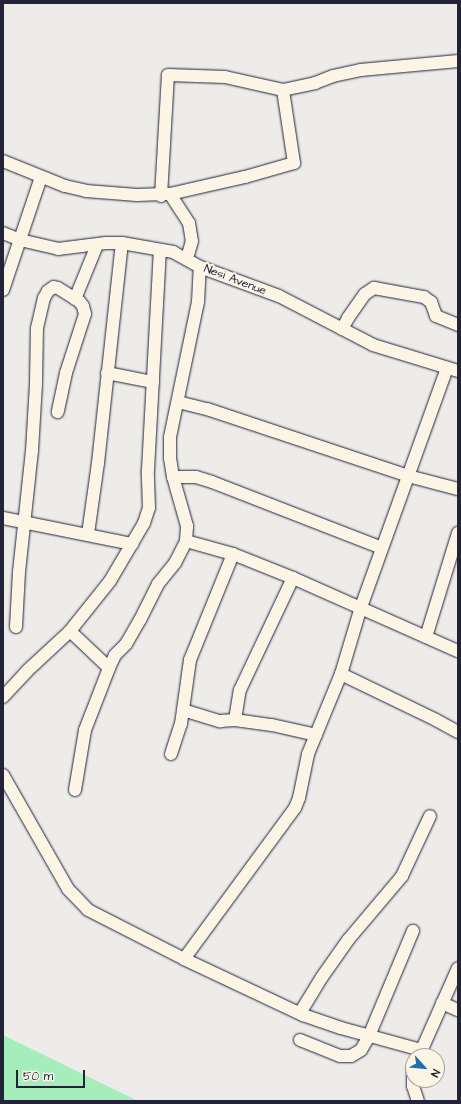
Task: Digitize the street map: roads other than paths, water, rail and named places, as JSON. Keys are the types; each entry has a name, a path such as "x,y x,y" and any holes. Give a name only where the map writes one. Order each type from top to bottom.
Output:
{"street":[{"path":"187,259 192,241 189,223 165,195 168,75 225,77 283,90 361,70 458,61"},
{"path":"3,161 41,177 86,192 165,195 245,177 294,163 283,90"},
{"path":"3,290 41,177"},
{"name":"Nesi Avenue","path":"3,233 20,240 58,248 122,244 173,252 200,267 279,296 373,345 452,369"},
{"path":"88,534 98,463 122,244"},
{"path":"75,299 97,245"},
{"path":"3,697 27,671 70,631 110,581 144,523 149,508 148,470 160,250"},
{"path":"75,790 86,730 109,668 115,655 126,644 158,584 175,563 186,541 187,526 173,477 170,458 170,438 198,302 200,267"},
{"path":"16,627 36,391 37,328 44,298 48,291 54,287 75,299 83,306 85,314 66,373 58,412"},
{"path":"342,329 361,299 369,290 374,288 424,296 431,302 436,316 458,325"},
{"path":"184,959 294,808 299,798 308,754 341,674 361,607 408,476 452,369"},
{"path":"108,373 153,382"},
{"path":"178,402 257,425 408,476 458,489"},
{"path":"173,477 196,478 212,482 382,548"},
{"path":"3,518 132,544"},
{"path":"426,637 458,532"},
{"path":"186,541 233,554 293,578 458,651"},
{"path":"171,754 183,710 190,660 233,554"},
{"path":"235,720 240,690 293,578"},
{"path":"70,631 109,668"},
{"path":"341,674 458,732"},
{"path":"183,710 220,721 235,720 272,725 316,735"},
{"path":"3,775 68,889 79,902 96,915 184,959 300,1013 405,1048"},
{"path":"300,1013 322,976 348,940 402,876 430,816"},
{"path":"300,1040 340,1056 351,1056 361,1050 370,1036 413,931"},
{"path":"422,1048 458,968"},
{"path":"442,1003 458,1010"},
{"path":"414,1088 418,1101"}]}
